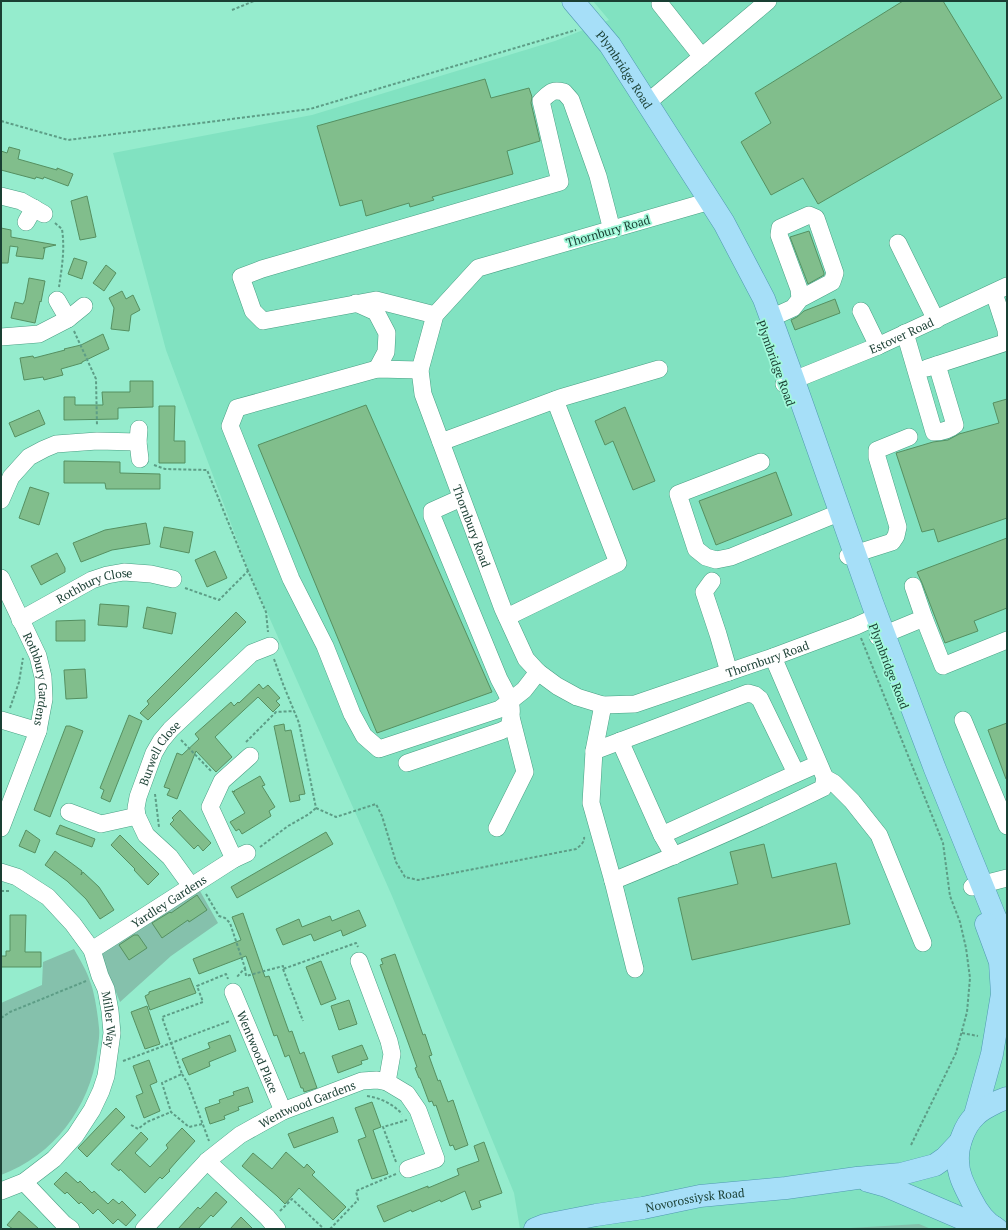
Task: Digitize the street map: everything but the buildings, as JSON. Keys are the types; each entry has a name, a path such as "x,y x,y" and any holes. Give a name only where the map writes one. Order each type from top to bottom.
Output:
{"main road":[{"name":"Plymbridge Road","path":"573,1 610,45 724,224 764,299 771,318 789,382"},
{"name":"Plymbridge Road","path":"724,224 789,382 852,555 874,626 977,886 1000,962 1002,994 992,1054 975,1115"},
{"name":"Plymbridge Road","path":"977,886 1007,941"},
{"path":"995,1228 982,1217 962,1183 958,1161 960,1142 966,1128 975,1115 998,1101 1007,1098"},
{"name":"Novorossiysk Road","path":"535,1229 596,1215 643,1208 700,1196 786,1188 857,1178 901,1174 935,1165 945,1158 960,1142"},
{"name":"Novorossiysk Road","path":"857,1178 886,1186 970,1222 995,1228"}],"street":[{"path":"647,103 768,1"},
{"path":"660,4 702,57"},
{"path":"435,315 376,300 263,321 253,311 241,277 262,269 560,182 540,101 551,91 557,90 564,92 570,100 598,176 612,230"},
{"path":"1,196 21,201 35,214"},
{"name":"Thornbury Road","path":"710,201 478,268 435,315 420,370 423,394 503,609 526,659 538,672 556,686 577,697 603,705 635,704 773,657 874,626 924,618"},
{"path":"771,318 793,308 800,300 832,282 835,273 816,218 810,215 780,228 779,235 799,289 800,300"},
{"path":"898,243 936,320"},
{"path":"917,371 1007,342 1000,290"},
{"name":"Estover Road","path":"789,382 878,346 1000,290"},
{"path":"57,300 68,319"},
{"path":"356,303 376,312 387,333 386,352 377,369"},
{"path":"1,337 39,334 68,319 84,306"},
{"path":"862,311 878,346"},
{"path":"905,333 934,432 949,430 955,425 937,365"},
{"path":"420,370 377,369 237,408 230,426 288,572 325,646 352,714 364,736 379,750 500,709 511,709"},
{"path":"440,442 555,400 659,369"},
{"path":"508,617 618,563 555,400"},
{"path":"1,500 6,476 29,457 56,444 97,441 139,435 140,459"},
{"path":"852,555 892,542 896,536 898,527 877,457 877,450 909,437"},
{"path":"761,462 678,494 696,549 706,557 716,560 731,557 836,514"},
{"path":"462,498 432,511 432,516 511,709 525,772 497,828"},
{"name":"Rothbury Close","path":"20,620 92,580 107,575 124,572 151,574 173,579"},
{"name":"Rothbury Gardens","path":"1,579 38,656 43,677 44,699 38,731 1,828"},
{"path":"712,581 704,592 729,672"},
{"path":"913,586 942,666 1007,640"},
{"name":"Burwell Close","path":"195,884 170,857 146,835 137,816 136,808 138,797 154,753 161,741 171,729 252,653 270,646"},
{"path":"614,881 776,811 823,788 822,771 773,657"},
{"path":"407,763 502,731 509,726 511,709 538,672"},
{"path":"594,751 748,693 755,695 760,699 796,773"},
{"path":"603,705 594,751 591,803 614,881 635,969"},
{"path":"3,720 38,731"},
{"path":"963,720 1007,826"},
{"path":"620,741 662,835 674,856"},
{"path":"241,856 210,807 222,782 250,756"},
{"path":"662,835 796,773 822,771 852,801 879,835 924,943"},
{"path":"69,812 101,824 137,816"},
{"name":"Yardley Gardens","path":"92,950 241,856"},
{"name":"Miller Way","path":"1,872 17,877 48,897 73,924 92,950 106,990 112,1033 106,1076 101,1091 92,1110 75,1136 54,1159 24,1182 1,1191"},
{"path":"977,886 1007,878"},
{"path":"359,961 389,1041 392,1054 387,1082"},
{"name":"Wentwood Place","path":"232,989 283,1111"},
{"name":"Wentwood Gardens","path":"144,1229 211,1158 240,1135 283,1111 362,1081 377,1080 387,1082 406,1094 418,1110 436,1159 404,1170"},
{"path":"211,1158 277,1229"},
{"path":"24,1182 61,1226"}],"path":[{"path":"232,10 254,1"},
{"path":"1,121 68,140 310,109 593,25"},
{"path":"57,300 63,260 64,244 62,229"},
{"path":"68,319 83,348 96,379 97,441"},
{"path":"140,459 164,469 207,470 248,571"},
{"path":"874,626 943,843 950,896 960,922 966,948 970,978 967,1012 956,1053 911,1145"},
{"path":"3,720 19,682 23,652"},
{"path":"250,756 239,748 276,712 294,711"},
{"path":"171,729 222,782"},
{"path":"154,842 160,833 155,793"},
{"path":"241,856 250,854 288,826 310,814 316,808"},
{"path":"195,884 219,916 225,918 230,923 245,968 246,976 283,966 303,1021"},
{"path":"283,969 356,943 361,955 359,961"},
{"path":"232,989 230,984 245,968"},
{"path":"211,1158 202,1124 188,1084 182,1074 162,1017 203,1002 197,986 226,974 232,989"},
{"path":"1,1018 10,1012 100,976"},
{"path":"107,1066 243,1016"},
{"path":"182,1074 162,1083 171,1112 189,1127 202,1124"},
{"path":"330,1229 358,1200 356,1191 404,1170 383,1128 408,1119 397,1108 385,1101 370,1096 354,1094 350,1085"},
{"path":"131,1125 138,1129 147,1122 171,1112"},
{"path":"292,1199 324,1229"}],"shaded area":[{"path":"593,1 1007,1 1007,1229 520,1229 514,1193 392,896 248,569 166,350 113,153 312,115 555,41 609,20"},
{"path":"200,891 218,923 171,956 120,1002 101,956 105,946 115,944"},
{"path":"74,949 89,979 94,994 97,1012 99,1037 93,1073 77,1110 66,1127 37,1156 20,1167 1,1175 1,1003 42,985 43,962"},
{"path":"919,1224 931,1229 833,1229"}]}
